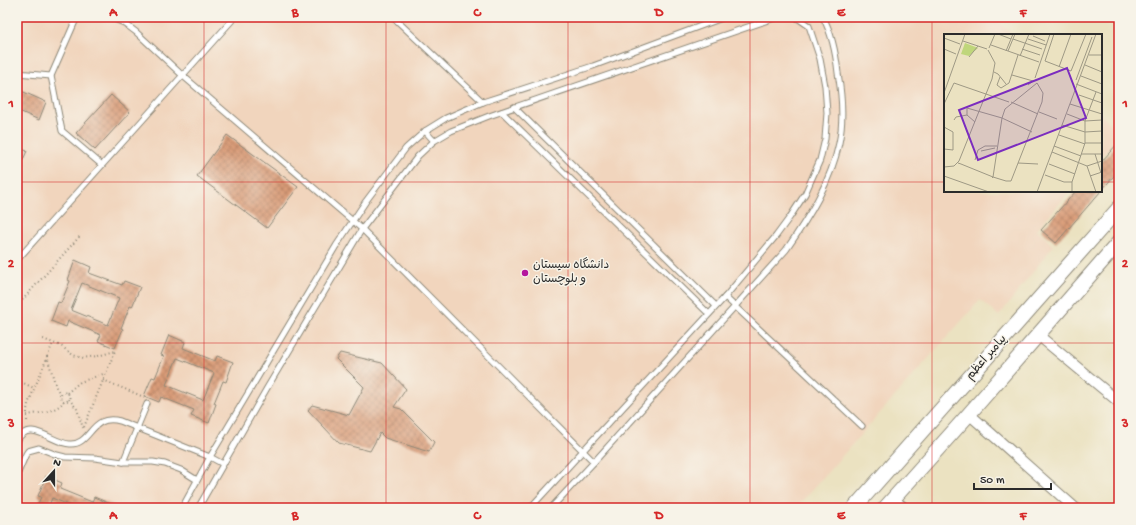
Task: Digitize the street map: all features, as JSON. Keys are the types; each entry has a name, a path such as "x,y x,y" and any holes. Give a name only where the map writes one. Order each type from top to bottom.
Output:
{"main road":[{"name":"پیامبر اعظم","path":"854,508 1119,208"},
{"name":"پیامبر اعظم","path":"889,503 1119,242"}],"street":[{"path":"1038,334 1119,402"},
{"path":"969,414 1075,508"},
{"path":"889,503 904,508"}],"lane":[{"path":"77,17 51,76 62,131 102,165"},
{"path":"110,17 124,22 136,32 182,75 362,229 594,462"},
{"path":"17,260 235,17"},
{"path":"393,17 483,102"},
{"path":"182,508 210,456 332,252 352,221 406,148 425,131 446,118 483,102 593,66 725,17"},
{"path":"198,508 267,388 362,229 418,156 434,141 451,131 514,107 777,17"},
{"path":"530,508 725,296 776,236 805,194 820,160 825,139 827,113 825,86 820,59 809,26 796,17"},
{"path":"551,508 786,250 818,201 834,164 839,142 842,113 836,54 823,17"},
{"path":"17,73 51,76"},
{"path":"514,107 716,306"},
{"path":"502,112 709,314"},
{"path":"425,131 434,141"},
{"path":"725,296 862,426"},
{"path":"123,462 147,404"},
{"path":"17,441 24,432 32,430 64,443 77,443 84,440 96,426 104,420 112,419 137,427 210,456 223,464"},
{"path":"17,475 28,451 39,448 65,457 165,464 181,470 197,480"}],"path":[{"path":"17,306 80,236"},
{"path":"44,340 61,346 73,355 82,358 98,356 115,351 77,443"},
{"path":"27,421 28,404 52,343"},
{"path":"47,356 54,382 61,398 64,401"},
{"path":"61,396 62,393 67,393 80,382 106,373"},
{"path":"17,380 34,388"},
{"path":"103,380 144,397"},
{"path":"67,393 77,409 83,428"},
{"path":"27,415 44,412 70,399"}],"shaded area":[{"name":"دانشگاه سیستان و بلوچستان","path":"17,17 993,17 1012,34 944,34 944,192 1070,192 1037,229 1053,246 999,316 980,300 796,508 17,508"},
{"path":"1102,116 1119,131 1119,137 1102,156"}],"building":[{"path":"17,89 46,102 39,120 17,110"},
{"path":"111,95 130,112 95,150 76,133"},
{"path":"227,135 298,187 267,228 197,176"},
{"path":"1119,142 1119,170 1102,190 1102,161"},
{"path":"17,147 27,151 17,173"},
{"path":"1075,192 1100,192 1056,243 1041,230"},
{"path":"75,260 91,267 89,273 122,285 124,281 140,287 132,307 130,306 115,348 98,341 101,335 68,321 66,327 51,321 58,302 61,303 70,281 68,280","holes":["82,283 119,298 108,325 71,310"]},
{"path":"169,335 185,342 183,348 215,361 217,356 233,362 226,382 223,381 214,403 216,404 209,423 191,416 194,410 161,397 159,402 144,396 152,377 155,378 164,356 161,355","holes":["177,358 214,373 203,400 166,385"]},
{"path":"340,353 382,363 406,389 394,407 401,409 434,442 429,452 385,438 380,433 370,451 339,443 308,410 312,405 349,415 364,387 336,359"},
{"path":"46,476 62,483 60,489 92,502 94,497 121,508 76,508 52,498 48,508 36,508 41,497 38,496"}],"place":[{"name":"دانشگاه سیستان و بلوچستان","path":"525,273"}]}
